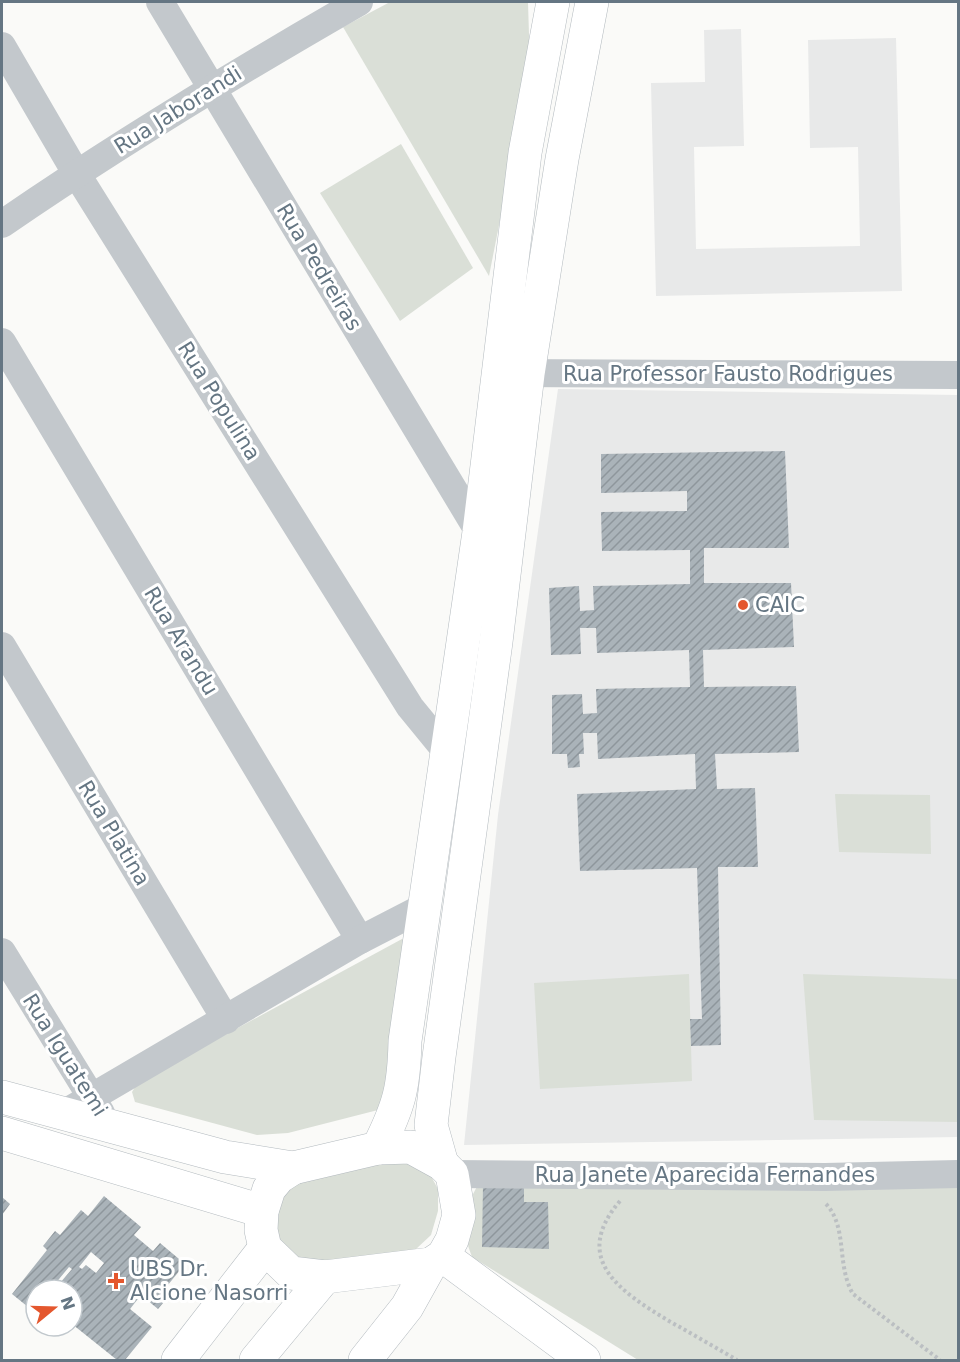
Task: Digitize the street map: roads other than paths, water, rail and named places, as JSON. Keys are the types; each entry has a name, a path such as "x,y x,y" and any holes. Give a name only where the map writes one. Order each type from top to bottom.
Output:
{"main road":[{"path":"365,1360 407,1307 452,1240 459,1215 447,1169 431,1125 496,642 525,153 553,2"},
{"path":"378,1148 396,1113 403,1090 405,1041 479,532 562,159 592,2"},
{"path":"2,1097 110,1128 225,1157 293,1168"},
{"path":"2,1133 262,1211"},
{"path":"447,1169 411,1147 378,1148 293,1168 279,1177 269,1189 262,1211 261,1230 265,1248 291,1273 326,1277 437,1260 584,1360"},
{"path":"178,1360 265,1248"},
{"path":"256,1360 326,1277"}],"street":[{"name":"Rua Pedreiras","path":"160,2 479,532"},
{"name":"Rua Jaborandi","path":"2,224 76,173 352,3"},
{"name":"Rua Populina","path":"2,46 76,173 410,707 446,751"},
{"name":"Rua Arandu","path":"2,342 360,940"},
{"name":"Rua Professor Fausto Rodrigues","path":"513,373 958,375"},
{"name":"Rua Platina","path":"2,646 226,1020"},
{"path":"63,1114 360,940 424,908"},
{"name":"Rua Iguatemi","path":"2,952 110,1128"},
{"name":"Rua Janete Aparecida Fernandes","path":"447,1169 825,1177 958,1174"}],"place":[{"name":"CAIC","path":"743,605"},
{"name":"UBS Dr. Alcione Nasorri","path":"116,1281"}]}
